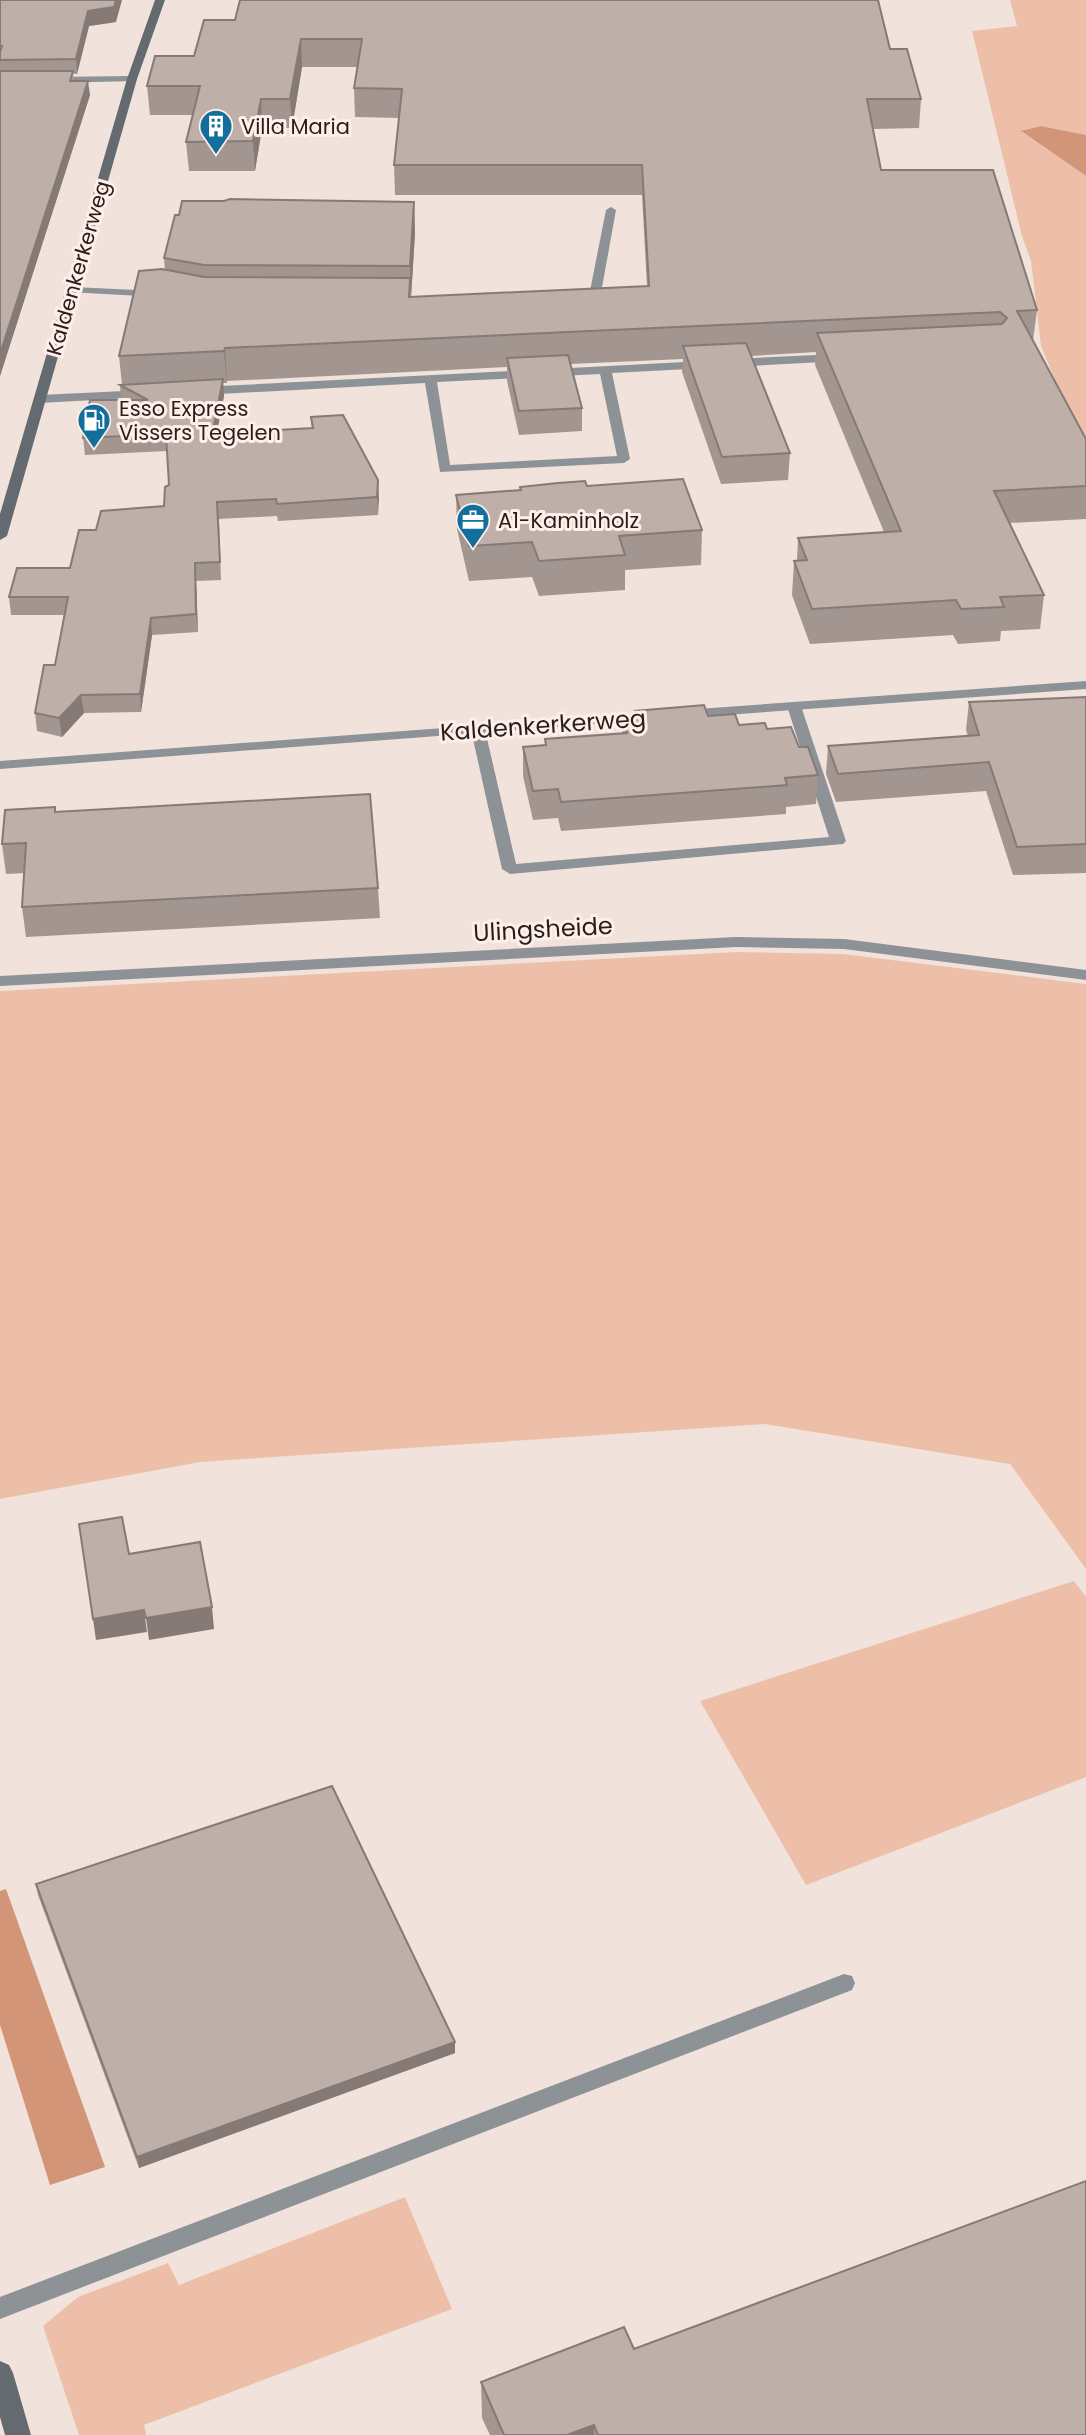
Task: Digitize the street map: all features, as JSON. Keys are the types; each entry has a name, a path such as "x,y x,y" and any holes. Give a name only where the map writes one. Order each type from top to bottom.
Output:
{"main road":[{"name":"Kaldenkerkerweg","path":"0,536 132,79 160,0"},
{"path":"0,2373 18,2435"}],"street":[{"path":"38,80 132,79"},
{"path":"579,304 593,304 611,210"},
{"path":"72,290 149,292 172,297"},
{"path":"193,391 856,357"},
{"path":"430,379 444,469 624,459 605,370"},
{"path":"40,399 165,393"},
{"name":"Kaldenkerkerweg","path":"0,765 1086,685"},
{"path":"478,730 510,869 838,841 793,706"},
{"name":"Ulingsheide","path":"0,981 736,942 844,944 1086,975"},
{"path":"0,2308 844,1983"}],"shaded area":[{"path":"1010,0 1086,0 1086,135 1041,126 1022,132 1086,176 1086,456 1041,346 1031,261 1022,236 972,31 1017,26"},
{"path":"1041,126 1086,135 1086,176 1021,131"},
{"path":"736,952 843,954 1086,984 1086,1569 1010,1464 765,1424 200,1462 0,1499 0,991"},
{"path":"1074,1581 1086,1597 1086,1777 806,1885 700,1701"},
{"path":"6,1889 105,2167 50,2185 0,2025 0,1891"},
{"path":"405,2197 452,2309 144,2425 146,2435 79,2435 43,2326 78,2297 168,2263 179,2285"}],"building":[{"path":"0,0 116,0 114,7 88,11 76,59 0,60"},
{"path":"240,0 878,0 890,49 907,49 921,99 867,99 881,170 993,170 1037,310 1017,311 1086,439 1086,486 994,491 1044,595 1000,597 1004,607 961,609 956,600 812,609 794,561 807,560 798,538 901,531 817,333 1002,324 1007,318 1000,312 225,348 224,351 119,356 139,271 162,269 204,277 410,278 409,297 649,286 642,165 394,165 402,89 354,88 362,39 301,39 290,99 261,99 253,141 186,142 200,86 147,86 155,56 194,56 204,20 235,20"},
{"path":"0,71 73,71 70,81 88,81 0,354"},
{"path":"230,199 414,202 410,266 204,265 164,258 175,215 179,215 182,201"},
{"path":"746,343 790,453 722,457 683,346"},
{"path":"568,355 582,408 519,411 507,358"},
{"path":"223,379 213,430 241,429 242,432 313,428 311,417 343,415 378,480 377,497 277,504 276,499 217,502 220,562 195,563 196,614 151,618 140,694 81,695 59,718 35,713 44,665 55,665 68,597 9,597 17,568 70,568 79,530 96,530 101,511 164,506 165,487 169,485 166,434 83,438 90,400 148,400 120,385"},
{"path":"683,479 702,530 619,536 625,555 539,561 532,542 469,546 456,495 585,481 587,486"},
{"path":"1086,697 1086,844 1017,847 989,762 838,774 828,746 979,735 969,702"},
{"path":"704,705 708,716 735,714 739,725 765,723 767,729 791,727 799,747 808,747 818,775 785,778 787,785 561,802 558,789 533,791 523,747 546,745 545,739 627,733 622,717 636,715 635,711"},
{"path":"370,794 378,888 22,907 26,843 2,844 5,810 55,807 55,812"},
{"path":"122,1517 129,1554 200,1542 212,1607 146,1618 144,1610 93,1619 79,1524"},
{"path":"332,1786 455,2042 137,2157 36,1884"},
{"path":"1086,2181 1086,2435 598,2435 594,2425 567,2435 504,2435 481,2382 624,2327 634,2349"}],"place":[{"name":"Villa Maria","path":"216,156"},
{"name":"Esso Express Vissers Tegelen","path":"94,450"},
{"name":"A1-Kaminholz","path":"473,550"}]}
